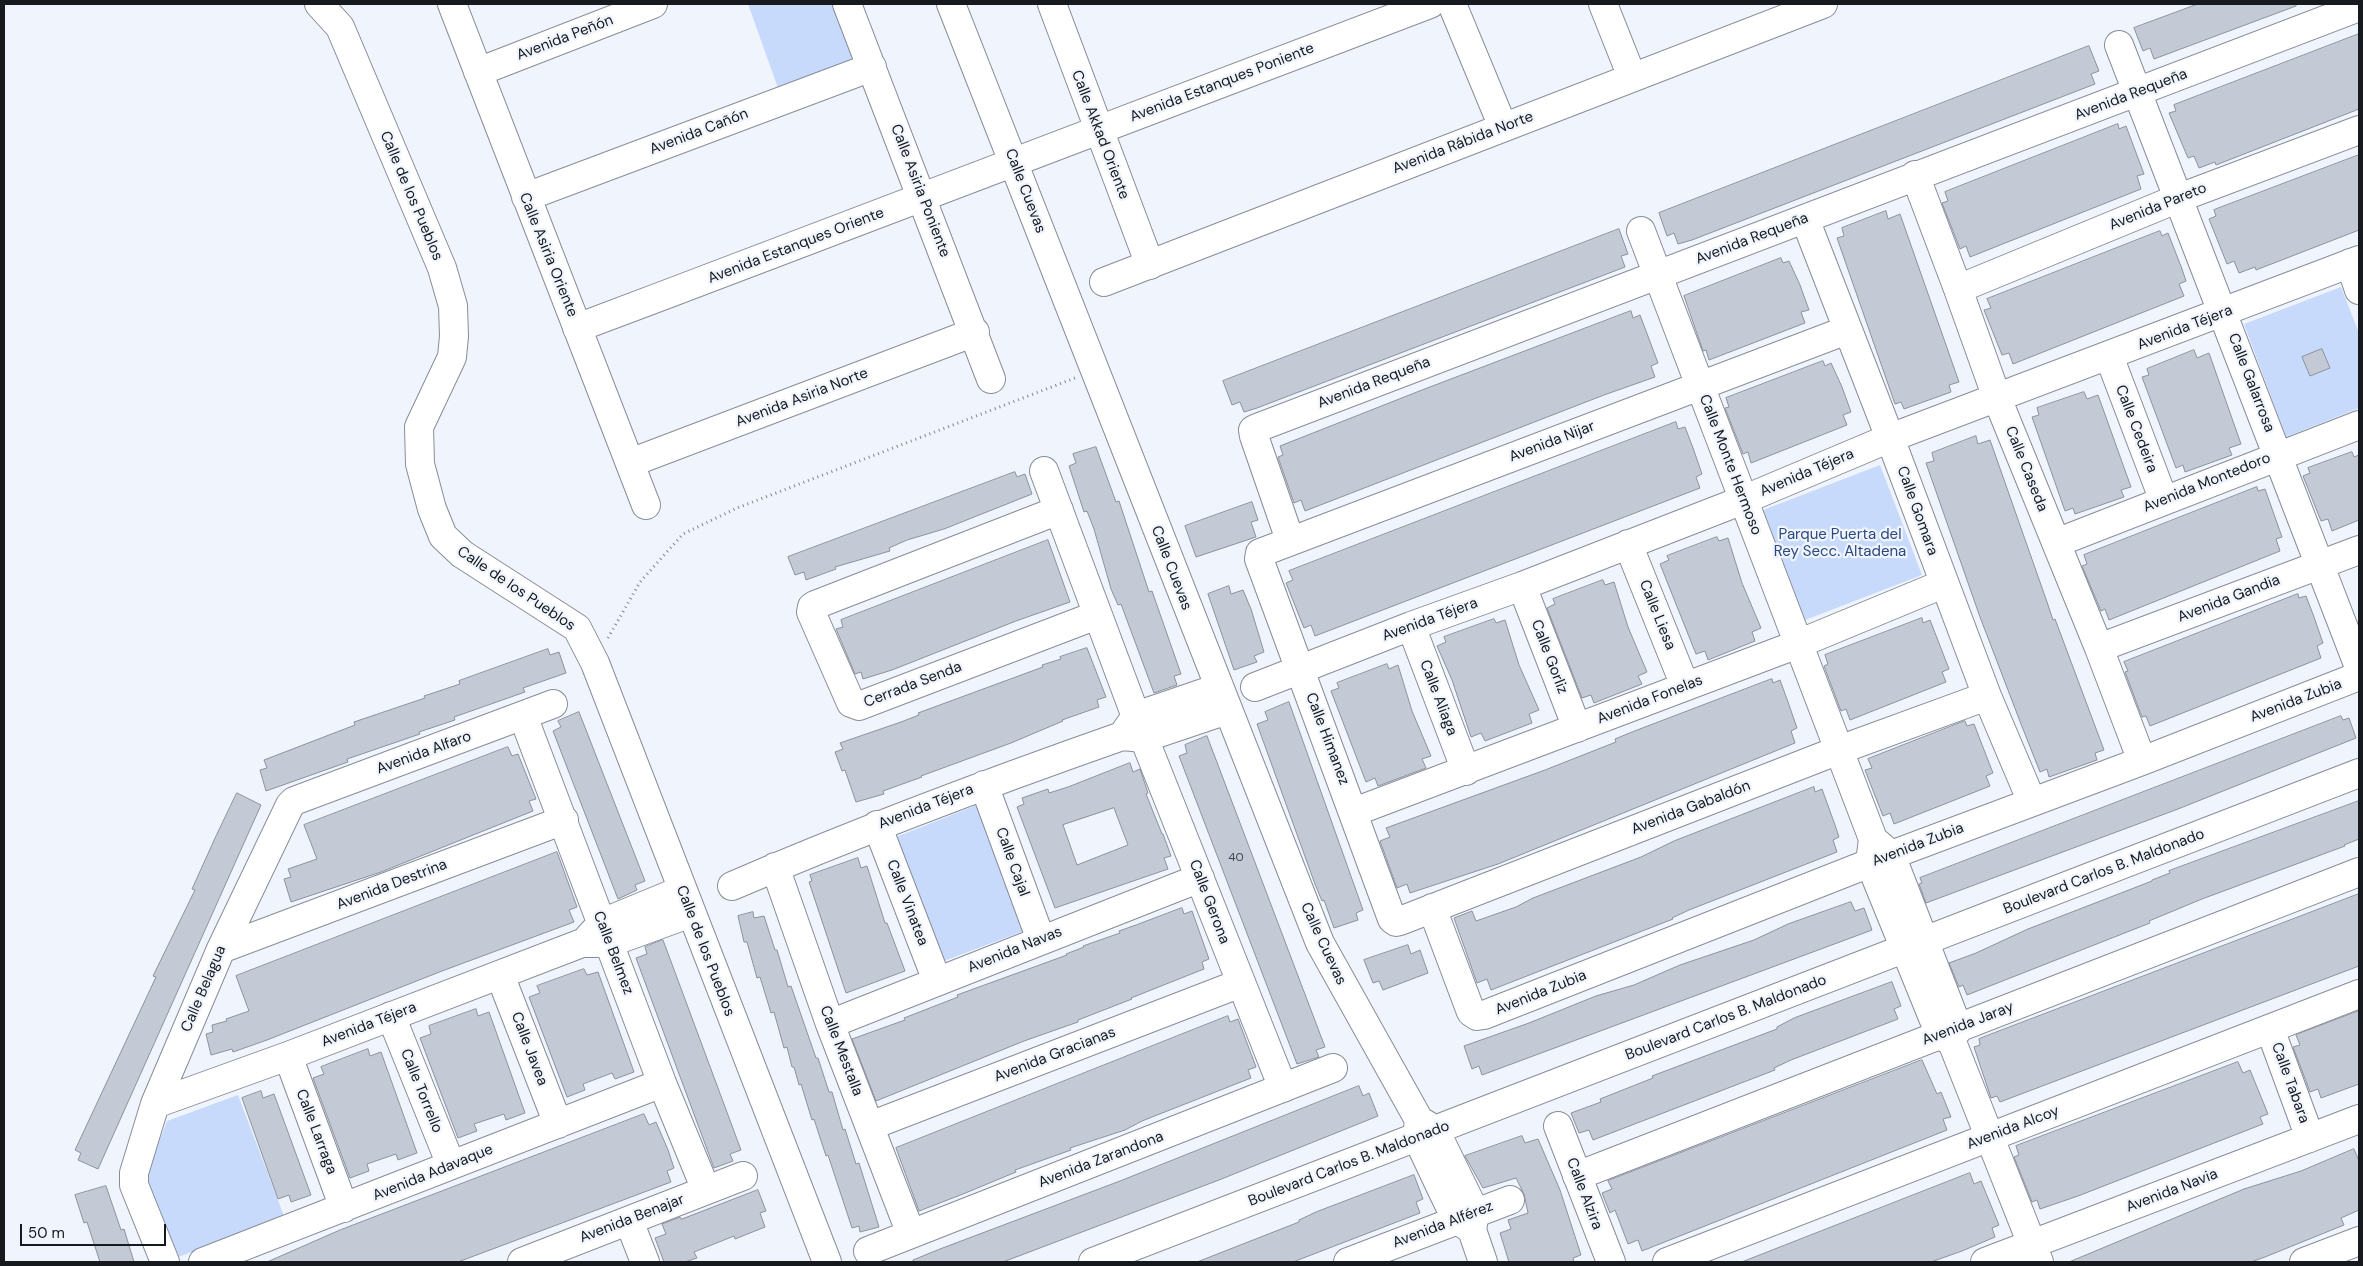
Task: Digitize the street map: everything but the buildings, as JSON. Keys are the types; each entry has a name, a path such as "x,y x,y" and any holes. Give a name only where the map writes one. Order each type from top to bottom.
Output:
{"street":[{"name":"Calle de los Pueblos","path":"319,4 340,27 442,268 453,306 454,336 452,357 419,427 420,464 432,509 443,536 462,554 577,628 595,662 686,902 827,1262"},
{"name":"Calle Asiria Oriente","path":"452,4 646,505"},
{"name":"Avenida Peñón","path":"478,72 653,4"},
{"name":"Calle Asiria Poniente","path":"847,4 991,379"},
{"name":"Calle Cuevas","path":"951,4 1320,943 1424,1129 1468,1220 1483,1262"},
{"name":"Calle Akkad Oriente","path":"1052,4 1150,265"},
{"name":"Avenida Estanques Poniente","path":"1014,164 1098,130 1430,4"},
{"path":"1452,4 1503,127"},
{"path":"1603,4 1632,77"},
{"name":"Avenida Rábida Norte","path":"1104,282 1823,4"},
{"name":"Avenida Requeña","path":"1290,540 1254,436 1253,430 1257,428 1658,276 1915,175 2138,93 2359,8"},
{"name":"Calle Galarrosa","path":"2119,45 2279,454 2359,667"},
{"name":"Avenida Cañón","path":"526,197 872,67"},
{"name":"Avenida Pareto","path":"1958,288 2178,198 2359,130"},
{"name":"Avenida Estanques Oriente","path":"577,328 1014,164"},
{"name":"Calle Caseda","path":"1915,175 1997,398 2099,648 2142,761"},
{"name":"Calle Gomara","path":"1805,219 1987,696 2032,802"},
{"name":"Calle Monte Hermoso","path":"1641,231 1878,852 2035,1253"},
{"path":"2354,262 2359,290"},
{"name":"Avenida Téjera","path":"1255,687 1743,500 1890,438 2224,313 2354,262"},
{"name":"Avenida Nijar","path":"1259,556 1260,553 1290,540 1847,330"},
{"name":"Avenida Asiria Norte","path":"630,463 974,332"},
{"name":"Calle Cedeira","path":"2109,356 2164,501"},
{"name":"Avenida Montedoro","path":"2056,544 2279,454 2359,424"},
{"path":"1044,471 1097,615 1134,730"},
{"name":"Cerrada Senda","path":"1059,510 815,605 812,607 811,612 851,703 859,706 1097,615"},
{"name":"Calle Liesa","path":"1628,544 1685,686"},
{"name":"Avenida Gandia","path":"2099,648 2359,550"},
{"name":"Calle Himanez","path":"1259,556 1392,919 1396,922"},
{"name":"Avenida Fonelas","path":"1354,812 1798,644 1944,584"},
{"name":"Calle Gorliz","path":"1522,586 1577,728"},
{"name":"Calle Aliaga","path":"1411,626 1466,771"},
{"name":"Avenida Zubia","path":"1432,908 1471,1012 1477,1016 1484,1015 1878,852 2032,802 2359,676"},
{"name":"Avenida Gabaldón","path":"1396,922 1839,750 1987,696"},
{"name":"Avenida Téjera","path":"732,886 877,825 1223,699"},
{"name":"Avenida Alfaro","path":"294,801 553,704"},
{"name":"Calle Belmez","path":"523,716 564,820 662,1083 706,1190"},
{"name":"Calle Gerona","path":"1134,730 1200,878 1283,1088"},
{"name":"Boulevard Carlos B. Maldonado","path":"1093,1262 1424,1129 1914,945 2359,773"},
{"name":"Calle Cajal","path":"984,785 1041,940"},
{"name":"Calle Belagua","path":"165,1262 134,1185 134,1173 155,1104 221,949 287,809 294,801"},
{"name":"Avenida Destrina","path":"221,949 564,820"},
{"name":"Calle Vinatea","path":"877,825 937,981"},
{"name":"Calle Mestalla","path":"775,867 830,1024 911,1234"},
{"name":"Avenida Jaray","path":"1577,1176 1950,1035 2359,872"},
{"name":"Avenida Navas","path":"830,1024 1200,878"},
{"name":"Avenida Téjera","path":"155,1104 288,1056 686,902"},
{"name":"Calle Javea","path":"500,975 558,1124"},
{"name":"Avenida Gracianas","path":"870,1126 1241,983"},
{"name":"Avenida Alcoy","path":"1667,1262 2359,994"},
{"name":"Calle Torrello","path":"391,1016 451,1165"},
{"name":"Calle Tabara","path":"2270,1029 2310,1138"},
{"name":"Calle Larraga","path":"288,1056 344,1208"},
{"name":"Avenida Zarandona","path":"868,1250 1333,1068"},
{"name":"Avenida Adavaque","path":"203,1262 662,1083"},
{"name":"Avenida Navia","path":"1985,1262 2035,1253 2359,1119"},
{"name":"Calle Alzira","path":"1558,1126 1611,1262"},
{"name":"Avenida Benajar","path":"522,1262 743,1176"},
{"name":"Avenida Alférez","path":"1348,1262 1468,1220 1510,1200"},
{"path":"629,1221 645,1262"},
{"path":"2304,1262 2359,1241"}],"path":[{"path":"595,662 640,582 683,534 737,508 1094,371"}],"green space":[{"path":"748,4 834,4 856,64 779,91"},
{"path":"2341,287 2359,333 2359,408 2286,437 2244,324"},
{"name":"Parque Puerta del Rey Secc. Altadena","path":"1880,465 1922,575 1800,622 1758,512"},
{"path":"977,805 1026,930 944,961 896,837"},
{"path":"238,1095 284,1216 176,1258 146,1175 167,1121"}]}
